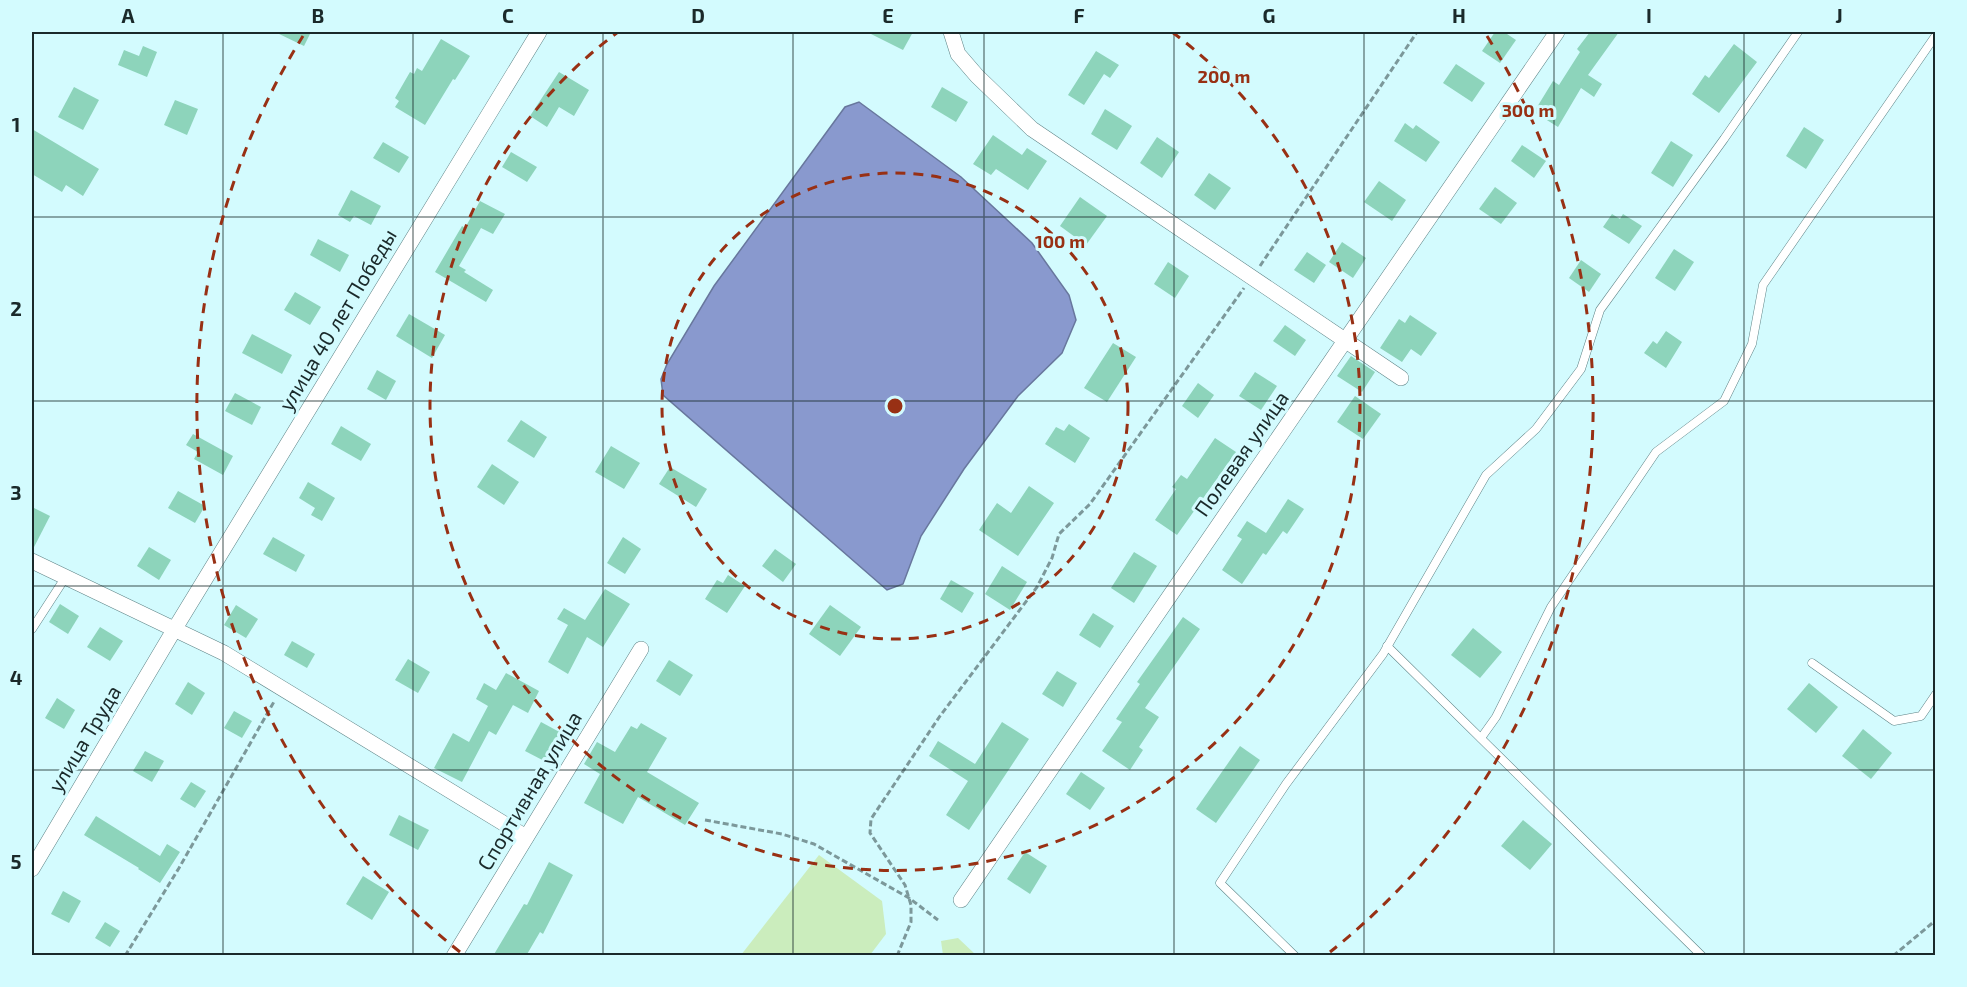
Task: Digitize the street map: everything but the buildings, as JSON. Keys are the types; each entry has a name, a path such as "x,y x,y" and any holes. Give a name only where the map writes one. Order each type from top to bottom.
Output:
{"street":[{"name":"улица 40 лет Победы","path":"174,630 539,32"},
{"path":"951,32 958,54 1032,129 1401,378"},
{"name":"Полевая улица","path":"961,900 1557,32"},
{"path":"32,561 224,653 526,837"},
{"name":"улица Труда","path":"32,869 174,630"},
{"name":"Спортивная улица","path":"454,956 642,649"}],"lane":[{"path":"1295,956 1220,883 1286,784 1387,646 1486,475 1536,429 1581,369 1600,310 1724,140 1798,32"},
{"path":"1481,738 1496,717 1551,607 1656,452 1724,401 1752,344 1763,285 1935,35"},
{"path":"32,629 65,578"},
{"path":"1387,646 1702,956"},
{"path":"1812,663 1894,721 1921,716 1935,694"}],"path":[{"path":"897,956 910,922 909,898 905,885 870,833 871,819 940,716 1037,587 1052,558 1059,534 1090,504 1252,277 1417,32"},
{"path":"125,956 179,868 282,688"},
{"path":"705,820 782,834 814,844 909,898 938,920"},
{"path":"1893,956 1935,920"}],"green space":[{"path":"819,855 882,901 886,934 870,955 741,955"},
{"path":"958,938 976,955 943,955 941,941"}],"water":[{"path":"859,102 961,177 1032,243 1069,295 1076,320 1062,353 1018,396 964,469 921,536 903,584 887,590 663,395 661,379 667,364 714,286 845,107"}]}
